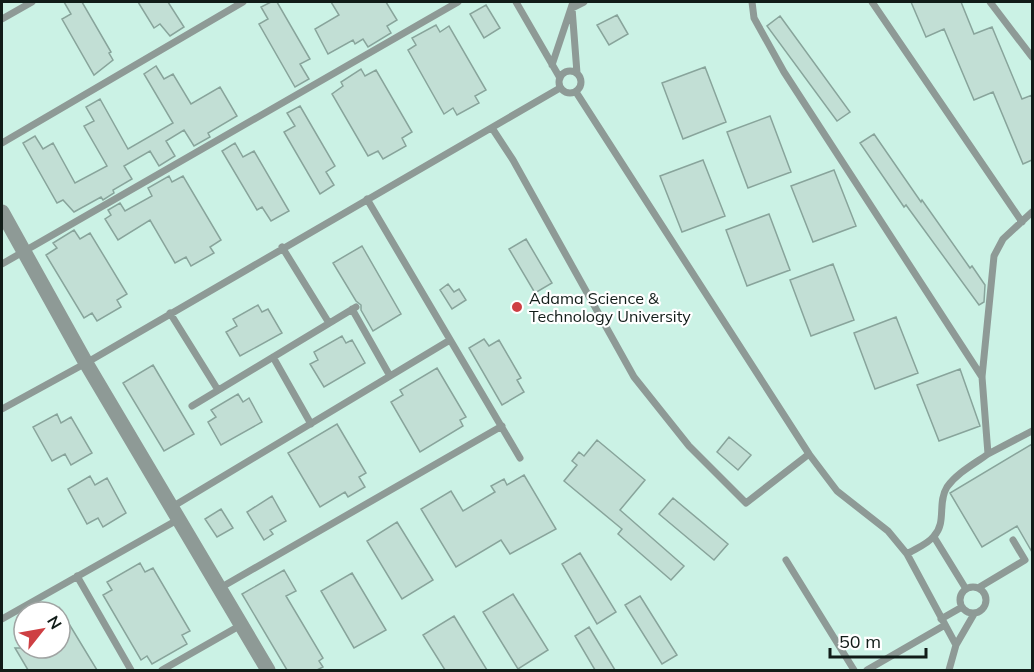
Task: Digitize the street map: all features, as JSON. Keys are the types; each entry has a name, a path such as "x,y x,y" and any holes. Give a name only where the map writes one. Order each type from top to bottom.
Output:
{"street":[{"path":"2,212 87,363 268,670"}],"lane":[{"path":"2,19 32,2"},
{"path":"2,143 243,2"},
{"path":"2,264 458,2"},
{"path":"516,2 560,78 560,88"},
{"path":"572,5 584,2"},
{"path":"752,2 754,18 784,72 982,377"},
{"path":"872,2 1022,222"},
{"path":"990,2 1032,57"},
{"path":"552,65 572,5"},
{"path":"560,88 567,93 576,92 581,85 577,73 572,5"},
{"path":"560,78 569,71 577,73"},
{"path":"2,410 560,88"},
{"path":"576,92 809,454 837,491 888,531 907,554 956,645"},
{"path":"492,128 518,168 634,377 698,454 746,503 809,454"},
{"path":"367,199 520,458"},
{"path":"988,454 982,377 994,256 1003,239 1032,212"},
{"path":"282,247 329,323"},
{"path":"192,406 354,308 390,376"},
{"path":"170,313 218,390"},
{"path":"2,619 77,576 311,423 450,339"},
{"path":"273,357 311,423"},
{"path":"220,588 502,426"},
{"path":"907,554 934,537 942,522 940,504 947,488 961,473 988,454 1032,431"},
{"path":"934,537 966,589"},
{"path":"962,607 961,596 966,589 978,588 1025,560 1013,540"},
{"path":"786,560 854,670"},
{"path":"77,576 131,670"},
{"path":"949,670 956,645 975,614 983,609 987,600 978,588"},
{"path":"867,670 943,622 962,607"},
{"path":"962,607 975,614"},
{"path":"162,670 241,625"}],"shaded area":[{"name":"Adama Science & Technology University","path":"2,2 1032,2 1032,670 2,670"}],"building":[{"path":"64,2 82,2 111,52 109,53 113,60 94,75 62,19 71,14"},
{"path":"138,2 168,2 184,27 170,36 160,24 154,28"},
{"path":"277,2 310,59 300,64 309,79 295,87 259,24 268,19 261,7"},
{"path":"331,2 386,2 397,20 387,26 391,33 368,47 363,39 355,44 353,40 328,54 315,29 339,15"},
{"path":"911,2 961,2 974,34 992,27 1022,99 1032,95 1032,160 1023,164 993,92 974,100 944,29 926,37"},
{"path":"486,5 500,28 484,38 470,14"},
{"path":"617,15 628,34 609,45 597,25"},
{"path":"780,16 850,112 837,121 767,26"},
{"path":"436,25 440,32 449,26 486,90 475,96 479,103 457,115 453,108 444,114 408,50 416,45 412,38"},
{"path":"156,66 164,79 173,74 191,104 220,87 237,116 208,133 210,137 194,146 184,130 166,141 175,156 159,166 150,151 124,166 132,179 113,190 114,193 103,200 101,197 74,212 63,200 57,203 23,143 35,136 43,149 53,143 75,183 107,166 84,126 94,121 86,107 100,99 128,149 173,123 144,74"},
{"path":"705,67 726,122 683,139 662,83"},
{"path":"361,69 365,76 376,70 412,132 402,138 406,146 383,159 378,151 368,156 332,94 343,86 341,82"},
{"path":"300,106 335,166 326,172 334,185 320,194 284,132 295,126 287,113"},
{"path":"770,116 791,172 748,188 727,132"},
{"path":"874,134 921,202 922,200 970,268 972,266 985,285 984,302 979,305 906,205 904,207 860,143"},
{"path":"235,143 243,157 254,151 289,211 271,221 262,207 257,210 222,151"},
{"path":"703,160 725,216 682,232 660,176"},
{"path":"834,170 856,226 813,242 791,186"},
{"path":"169,176 172,182 183,176 221,240 210,247 214,253 191,266 186,257 175,263 150,220 118,240 105,219 111,215 108,210 120,203 125,211 152,196 148,188"},
{"path":"769,214 790,270 747,286 726,230"},
{"path":"74,230 80,239 90,233 127,294 117,300 121,307 97,321 92,313 84,318 46,255 57,248 53,243"},
{"path":"526,239 552,283 535,293 509,249"},
{"path":"362,246 401,314 373,331 361,310 361,305 356,301 333,263"},
{"path":"833,264 854,320 811,336 790,280"},
{"path":"448,284 454,292 459,289 466,300 452,309 440,290"},
{"path":"258,305 262,312 268,309 282,333 240,356 226,332 237,326 233,319"},
{"path":"896,317 918,373 875,389 854,333"},
{"path":"342,336 346,343 352,340 365,363 324,387 310,364 318,360 314,352"},
{"path":"484,339 489,346 499,340 521,378 517,380 524,392 502,405 469,348"},
{"path":"153,365 194,434 164,451 123,383"},
{"path":"437,368 466,417 460,420 463,426 420,452 391,402 403,395 400,390"},
{"path":"960,369 980,426 939,441 917,385"},
{"path":"238,394 243,402 249,398 262,422 221,445 208,422 216,417 211,410"},
{"path":"57,414 61,423 71,417 92,453 71,465 65,454 52,461 33,427"},
{"path":"337,424 366,473 359,477 365,487 348,497 345,492 320,507 288,453"},
{"path":"729,437 751,455 738,470 717,452"},
{"path":"597,440 645,480 620,510 684,566 671,580 618,534 622,529 564,481 577,465 572,461 579,452 584,456"},
{"path":"1032,444 1032,552 1017,526 982,547 950,493"},
{"path":"524,475 556,529 510,554 501,540 456,567 421,509 451,491 463,511 495,492 491,486 504,479 507,485"},
{"path":"90,476 95,485 107,478 126,513 103,527 98,518 87,524 68,489"},
{"path":"272,496 286,521 270,530 273,534 264,540 247,512"},
{"path":"673,498 728,544 714,560 659,514"},
{"path":"221,509 233,528 217,537 205,519"},
{"path":"397,522 433,580 402,599 367,541"},
{"path":"580,553 616,612 597,624 562,564"},
{"path":"140,563 145,572 153,568 190,631 182,635 187,644 152,664 147,656 141,660 103,595 112,590 107,582"},
{"path":"284,570 296,591 286,596 323,658 319,661 323,667 317,670 287,670 242,594"},
{"path":"352,573 386,630 354,648 321,591"},
{"path":"513,594 548,650 518,669 483,612"},
{"path":"640,596 677,655 662,664 625,605"},
{"path":"454,616 487,670 445,670 423,635"},
{"path":"589,627 615,670 595,670 575,636"},
{"path":"72,629 97,670 28,670 22,660 72,660"}],"place":[{"name":"Adama Science & Technology University","path":"517,307"}]}
